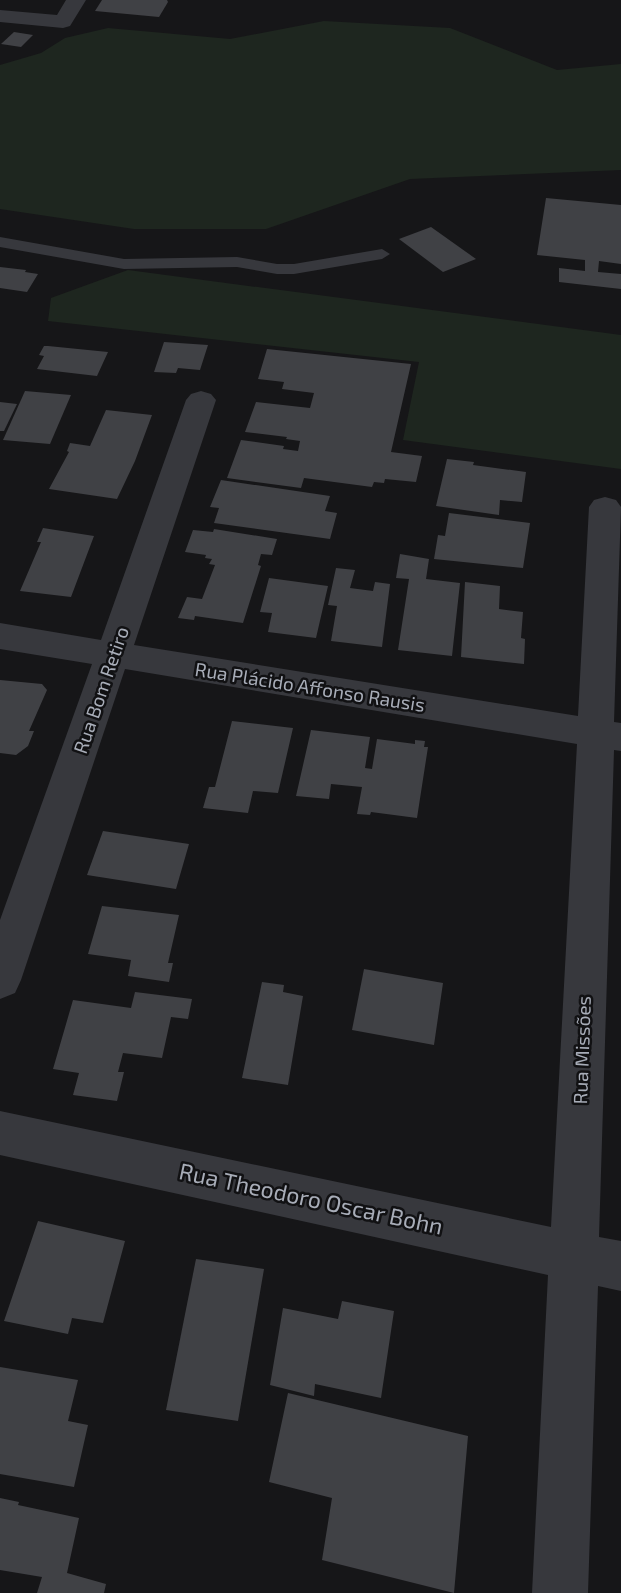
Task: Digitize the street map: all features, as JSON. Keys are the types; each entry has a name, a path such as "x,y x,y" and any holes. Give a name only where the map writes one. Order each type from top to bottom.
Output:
{"street":[{"path":"0,16 63,22 76,0"},
{"name":"Rua Bom Retiro","path":"0,981 201,400"},
{"name":"Rua Missões","path":"560,1593 597,1261 608,735 605,507"},
{"name":"Rua Plácido Affonso Rausis","path":"0,636 608,735"},
{"name":"Rua Theodoro Oscar Bohn","path":"0,1133 597,1261"}],"lane":[{"path":"0,243 115,263 237,262 277,268 295,268 382,254"}],"shaded area":[{"path":"324,21 450,28 557,70 621,64 621,170 410,179 266,229 134,229 0,209 0,65 41,53 65,38 108,28 230,39"},
{"path":"128,270 621,335 621,469 403,440 419,362 48,321 51,298"}],"building":[{"path":"102,0 168,2 159,17 95,11"},
{"path":"14,32 33,35 21,47 1,44"},
{"path":"546,198 621,205 621,264 599,261 598,272 621,274 621,289 559,282 559,268 585,271 585,260 537,255"},
{"path":"431,227 476,259 443,272 399,239"},
{"path":"0,267 38,274 27,292 0,288"},
{"path":"164,342 208,345 200,370 178,368 176,373 154,372"},
{"path":"44,346 108,352 97,376 37,369 44,356 39,355"},
{"path":"267,349 411,364 391,452 422,456 416,482 385,479 384,483 374,482 372,487 304,478 301,488 227,478 241,440 284,446 283,449 298,451 300,441 245,432 256,402 310,408 314,393 282,389 284,382 258,379"},
{"path":"25,391 71,395 50,444 3,440"},
{"path":"0,402 17,404 4,431 0,431"},
{"path":"106,410 152,415 117,499 49,489 69,452 70,443 90,446"},
{"path":"447,459 526,472 522,502 500,500 499,515 436,506"},
{"path":"221,480 330,496 325,511 337,513 330,539 214,523 219,508 210,507"},
{"path":"449,513 530,523 523,568 434,559 438,535 445,536"},
{"path":"43,528 94,536 71,597 20,591 41,542 37,542"},
{"path":"214,529 277,539 272,555 261,554 258,565 261,566 243,623 195,616 194,620 178,618 187,597 202,599 215,565 209,564 212,559 205,558 206,555 185,552 193,530 213,532"},
{"path":"400,554 429,559 426,579 460,583 452,656 398,650 409,579 396,578"},
{"path":"336,568 355,570 350,588 373,591 375,582 390,584 382,647 331,641 337,606 328,605"},
{"path":"269,578 328,586 316,638 268,632 272,613 260,612"},
{"path":"465,582 500,586 499,609 523,612 521,638 525,639 524,664 461,657"},
{"path":"0,680 42,684 47,690 29,731 34,731 28,746 16,755 0,753"},
{"path":"232,721 293,728 278,793 253,791 248,813 203,808 209,787 215,787"},
{"path":"311,730 370,737 365,768 372,769 377,739 415,744 415,740 425,741 424,747 428,747 417,818 371,812 370,815 357,814 362,787 331,784 329,799 296,796"},
{"path":"103,831 189,844 176,889 87,875"},
{"path":"102,906 179,915 168,963 173,963 169,982 128,976 131,960 88,954"},
{"path":"364,969 443,983 434,1045 352,1030"},
{"path":"262,982 284,985 283,992 303,996 288,1085 242,1078"},
{"path":"135,992 192,999 188,1019 171,1017 162,1058 123,1053 118,1072 124,1072 117,1101 73,1095 79,1073 53,1069 73,1000 131,1008"},
{"path":"38,1221 125,1241 103,1323 72,1318 68,1334 4,1321"},
{"path":"196,1259 264,1269 238,1421 166,1410"},
{"path":"342,1301 394,1311 381,1398 315,1384 314,1396 270,1385 283,1308 338,1319"},
{"path":"0,1367 78,1380 68,1421 88,1425 74,1487 0,1474"},
{"path":"288,1393 468,1436 454,1593 322,1560 332,1498 269,1482"},
{"path":"0,1498 19,1502 18,1505 79,1518 67,1573 106,1584 104,1593 37,1593 42,1577 0,1570"}]}
